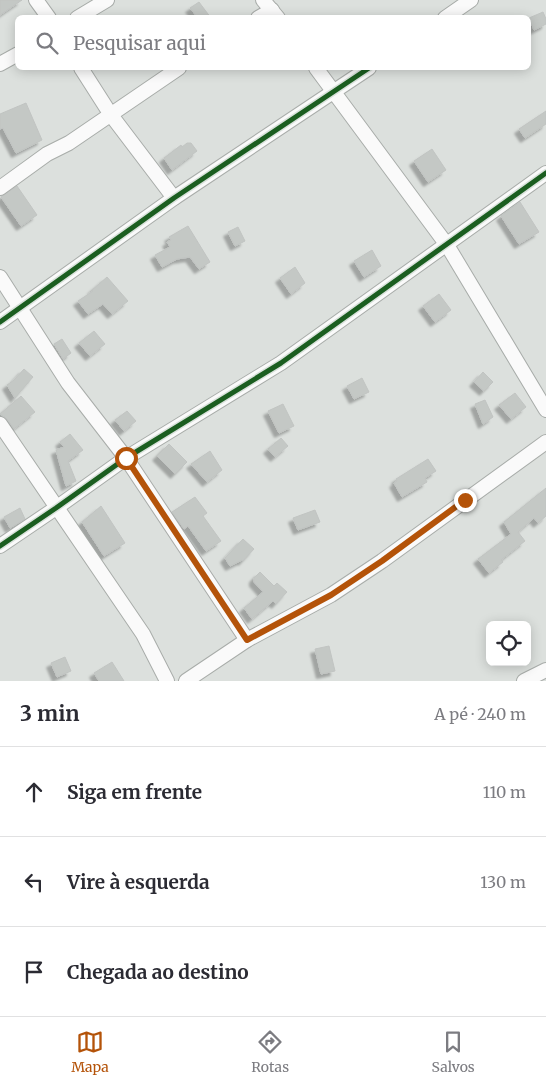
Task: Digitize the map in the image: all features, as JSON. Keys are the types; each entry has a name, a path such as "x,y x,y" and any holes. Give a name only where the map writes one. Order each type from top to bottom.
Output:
{"street":[{"path":"36,0 47,15"},
{"path":"81,15 107,0"},
{"path":"450,15 472,0"},
{"path":"0,64 15,56"},
{"path":"82,70 111,115 174,198"},
{"path":"0,188 46,154 62,148 176,70"},
{"path":"318,70 446,245 546,410"},
{"path":"0,322 174,198 366,70"},
{"path":"0,546 126,458 281,363 546,173"},
{"path":"0,277 68,382 126,458 247,640"},
{"path":"0,424 143,634 167,681"},
{"path":"186,681 247,640 338,590 382,561 546,442"},
{"path":"524,681 546,670"}],"building":[{"path":"0,0 22,0 0,15"},
{"path":"199,2 209,15 196,15 190,8"},
{"path":"543,12 546,24 534,30 531,17"},
{"path":"26,103 42,140 16,153 3,128 0,129 0,114"},
{"path":"546,111 546,124 525,138 519,129"},
{"path":"187,143 191,143 197,151 172,170 164,158 181,145 182,147"},
{"path":"432,149 446,170 428,182 414,161"},
{"path":"17,186 37,215 21,226 1,197"},
{"path":"520,202 539,232 519,244 501,216"},
{"path":"188,226 210,262 199,269 190,257 177,259 162,267 155,255 170,247 167,242 171,240 169,237"},
{"path":"238,227 245,241 235,246 228,232"},
{"path":"372,250 381,266 364,277 354,261"},
{"path":"295,267 305,283 291,294 280,278"},
{"path":"107,277 128,301 112,314 103,304 88,314 78,301 93,291"},
{"path":"439,294 451,310 435,322 423,306"},
{"path":"94,331 105,344 90,356 79,343"},
{"path":"62,339 71,353 63,359 54,344"},
{"path":"24,369 33,377 15,398 7,385"},
{"path":"483,372 493,382 484,391 474,382"},
{"path":"362,378 369,392 354,399 347,386"},
{"path":"515,393 526,407 511,419 499,405"},
{"path":"21,396 35,412 14,429 7,419 0,414"},
{"path":"485,400 493,417 483,424 475,404"},
{"path":"283,404 294,426 279,433 268,411"},
{"path":"127,411 136,421 124,431 115,420"},
{"path":"70,434 83,450 68,461 76,481 66,486 56,450 64,447 60,442"},
{"path":"281,438 288,446 275,457 268,449"},
{"path":"169,444 187,462 175,474 157,456"},
{"path":"210,451 222,470 207,482 191,464"},
{"path":"428,459 436,471 425,478 427,482 402,497 394,483 397,481 396,479"},
{"path":"546,488 546,516 538,523 534,518 518,532 525,541 501,560 503,562 489,573 478,559 511,534 504,522"},
{"path":"195,497 207,513 203,516 221,541 206,551 188,526 184,529 172,512"},
{"path":"101,506 125,543 104,556 82,522"},
{"path":"20,508 25,519 10,528 4,517"},
{"path":"315,510 320,522 298,530 293,518"},
{"path":"243,539 254,549 243,561 230,566 225,558"},
{"path":"260,572 274,586 277,583 287,592 276,604 273,601 252,619 244,608 263,592 254,582 254,578"},
{"path":"329,646 335,671 321,674 315,649"},
{"path":"65,657 71,671 57,677 51,663"},
{"path":"112,662 124,681 99,681 94,673"}],"cycle path":[{"path":"0,322 174,198 366,70"},
{"path":"0,546 126,458 281,363 546,173"}],"route":[{"path":"126,458 247,640 331,595 382,561 465,500"}]}
